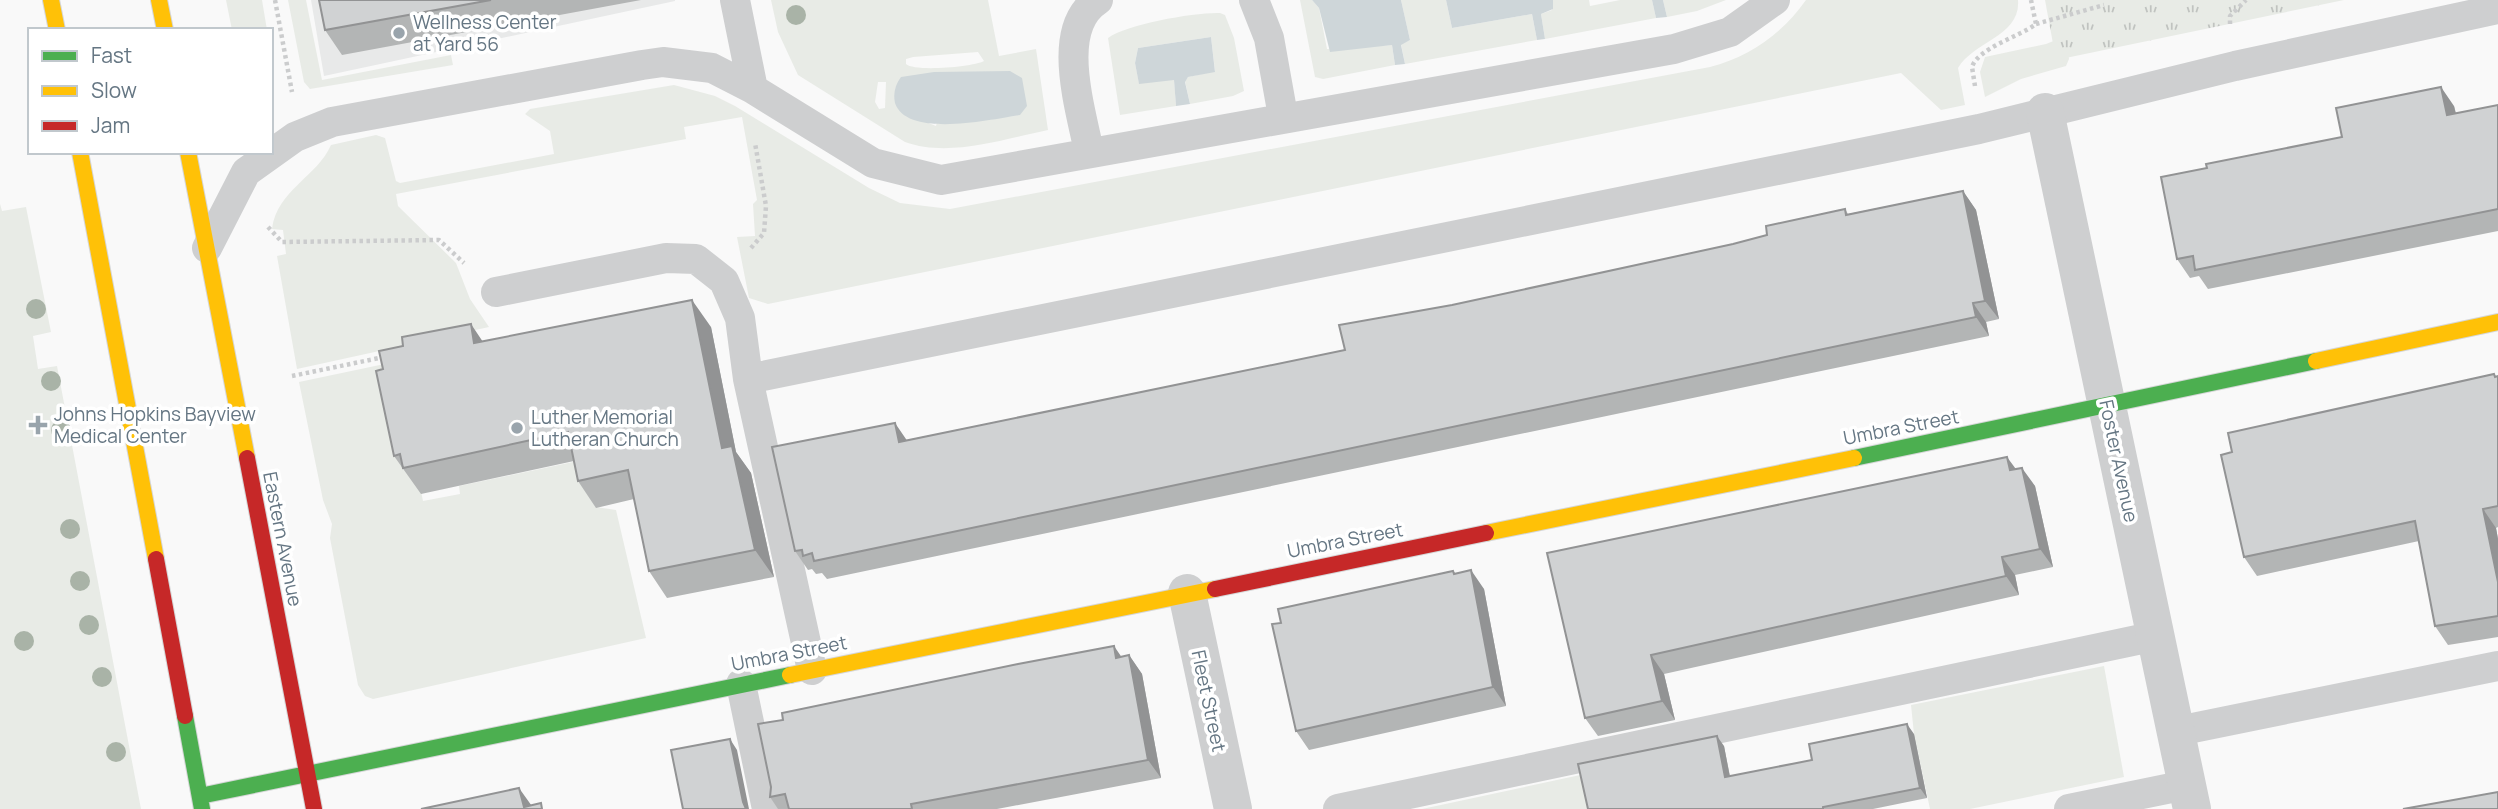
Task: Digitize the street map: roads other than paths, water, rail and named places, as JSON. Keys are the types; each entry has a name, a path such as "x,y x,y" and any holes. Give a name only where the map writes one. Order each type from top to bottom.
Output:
{"street":[{"path":"51,0 57,28"},
{"path":"159,0 165,28"},
{"name":"Foster Avenue","path":"2045,112 2178,731 2189,797"},
{"path":"80,154 201,802"},
{"name":"Eastern Avenue","path":"188,154 314,809"},
{"name":"Umbra Street","path":"201,802 307,774 2107,406 2498,322"},
{"name":"Fleet Street","path":"1187,593 1233,809"}],"lane":[{"path":"735,0 753,89"},
{"path":"1089,152 1073,38 1081,16 1087,7 1098,0"},
{"path":"1254,0 1269,38 1283,116"},
{"path":"273,153 295,137 332,122 663,62 712,68 753,89 873,163 942,180 1283,116 1674,49 1730,32 1775,0"},
{"path":"748,379 1979,129 2235,66 2498,9"},
{"path":"207,248 246,172 271,154"},
{"path":"496,292 666,258 696,259 724,281 740,318 748,379 812,670"},
{"path":"1338,809 2156,636"},
{"path":"2178,731 2498,666"},
{"path":"741,684 767,809"},
{"path":"2069,809 2189,797"}],"place":[{"name":"Wellness Center at Yard 56","path":"399,33"},
{"name":"Johns Hopkins Bayview Medical Center","path":"38,425"},
{"name":"Luther Memorial Lutheran Church","path":"517,428"}]}
